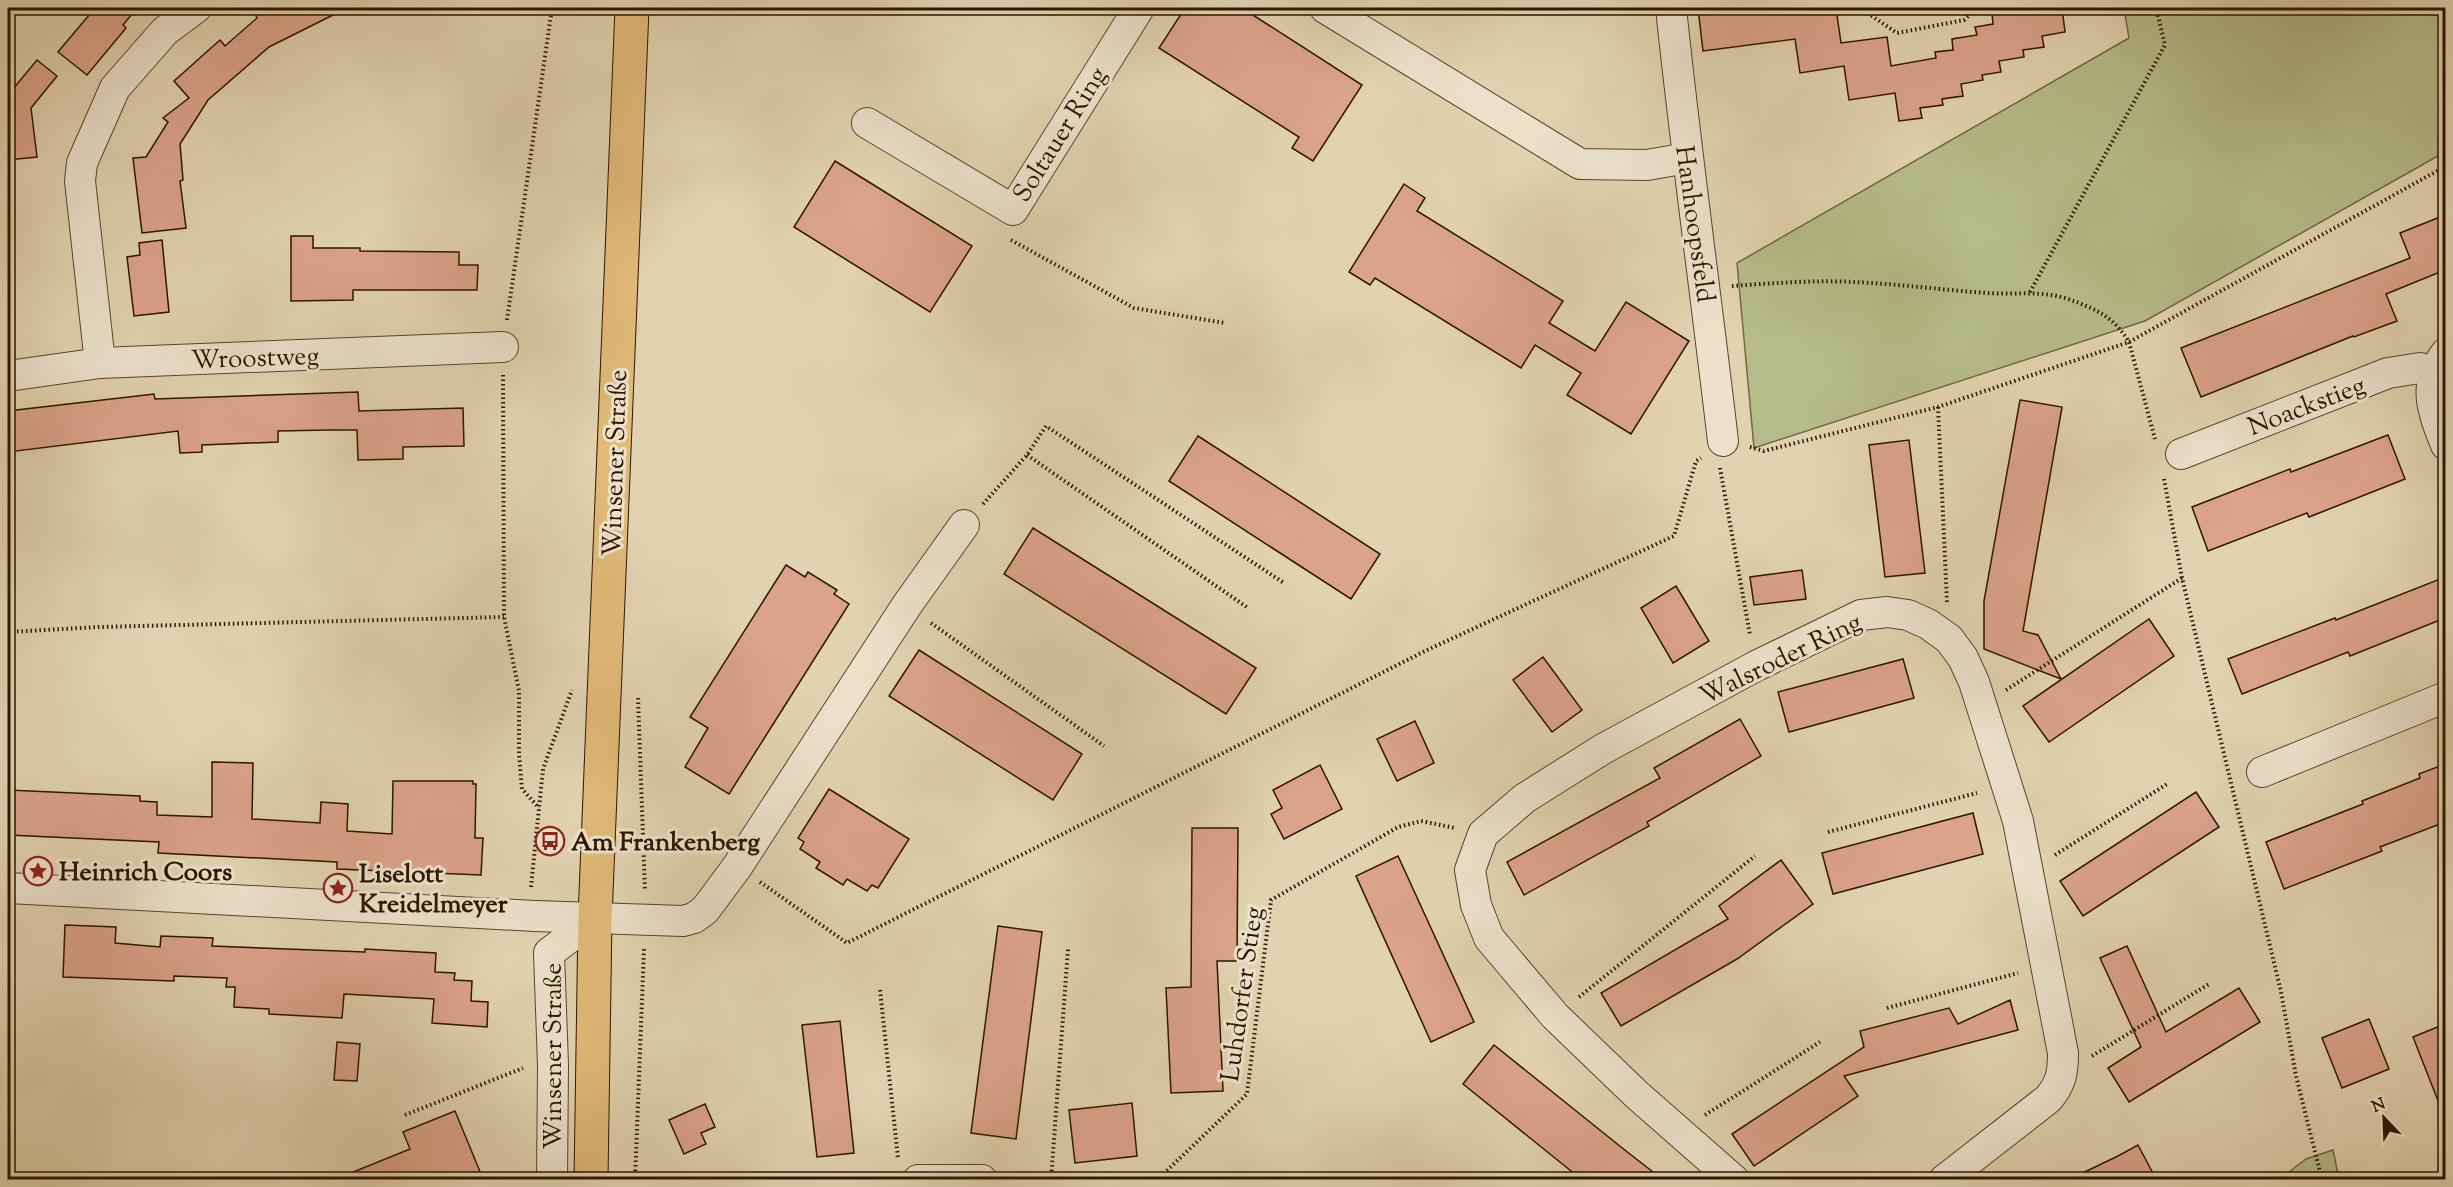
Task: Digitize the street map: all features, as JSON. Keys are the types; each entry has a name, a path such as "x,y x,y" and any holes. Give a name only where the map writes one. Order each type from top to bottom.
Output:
{"main road":[{"name":"Winsener Straße","path":"591,1179 595,918 632,8"}],"street":[{"path":"100,363 81,181 82,163 115,88 165,31 196,8"},
{"name":"Soltauer Ring","path":"867,123 1013,210 1139,8"},
{"path":"1325,8 1580,164 1647,165 1687,158"},
{"name":"Hanhoopsfeld","path":"1671,8 1687,158 1706,288 1723,441"},
{"name":"Wroostweg","path":"8,376 100,363 503,346"},
{"path":"2440,362 2430,385 2432,406 2445,445"},
{"name":"Noackstieg","path":"2167,456 2388,373 2440,362"},
{"path":"8,888 535,916 683,921 694,918 705,910 737,867 907,605 964,525"},
{"name":"Walsroder Ring","path":"1483,834 1526,798 1602,749 1756,666 1861,615 1887,612 1908,615 1928,624 1949,639 1962,658 1983,705 2018,821 2048,965 2063,1053 2063,1075"},
{"path":"2262,772 2445,697"},
{"path":"1483,834 1470,870 1476,905 1489,938 1555,1016 1636,1094 1734,1179"},
{"name":"Winsener Straße","path":"552,1179 553,1065 549,952 595,918"},
{"path":"1944,1179 2048,1100 2059,1086 2063,1075"},
{"path":"909,1174 982,1179"}],"path":[{"path":"539,808 522,789 519,754 519,691 504,617 503,346 552,8"},
{"path":"1860,8 1897,33 1964,20 1977,8"},
{"path":"2030,292 2165,45 2156,8"},
{"path":"1723,441 1764,451 1938,407 2129,342 2445,166"},
{"path":"1001,235 1134,308 1225,323"},
{"path":"1706,288 1791,282 1844,282 1989,293 2030,292 2066,298 2102,313 2119,325 2129,342 2167,456 2182,578 2281,992 2296,1076 2322,1179"},
{"path":"1938,407 1949,639"},
{"path":"964,525 1027,455 1046,426 1284,583"},
{"path":"1723,441 1720,467 1756,666"},
{"path":"737,867 847,943 1372,677 1674,536 1696,461 1723,441"},
{"path":"1027,455 1248,608"},
{"path":"1983,705 2182,578"},
{"path":"907,605 1104,746"},
{"path":"8,632 100,627 504,617"},
{"path":"535,916 530,885 543,769 575,683"},
{"path":"635,1179 641,992 646,920 638,689"},
{"path":"2028,868 2051,857 2167,784"},
{"path":"1828,832 2007,785"},
{"name":"Luhdorfer Stieg","path":"1157,1179 1247,1094 1271,900 1398,827 1421,821 1483,834"},
{"path":"1555,1016 1755,856"},
{"path":"1051,1179 1068,949"},
{"path":"1887,1008 2048,965"},
{"path":"2063,1075 2209,984"},
{"path":"880,990 909,1174"},
{"path":"1679,1132 1820,1042"},
{"path":"405,1115 525,1067 553,1065"}],"green space":[{"path":"2124,8 2445,8 2445,152 2145,321 1754,448 1737,263 2129,38"},
{"path":"2333,1150 2339,1179 2280,1179 2306,1159"}],"building":[{"path":"95,8 137,8 123,25 126,28 87,75 58,52"},
{"path":"267,8 347,8 269,47 208,100 180,144 183,180 180,181 186,228 142,233 133,158 146,157 168,122 163,118 189,98 174,81 220,40 225,46 257,18 255,14"},
{"path":"1185,8 1242,8 1362,85 1313,161 1292,148 1299,137 1159,48"},
{"path":"1698,8 1790,8 1791,15 1836,8 1841,43 1887,37 1891,66 1936,58 1935,52 1953,50 1952,39 1977,35 1975,27 1993,24 1992,13 2017,8 2062,8 2065,32 2042,36 2044,47 2023,50 2024,57 1999,61 2001,72 1982,75 1983,80 1961,84 1963,96 1942,99 1943,105 1920,108 1922,118 1899,121 1895,93 1849,100 1844,66 1800,73 1795,39 1703,51"},
{"path":"37,60 57,76 31,108 37,157 8,160 8,95"},
{"path":"835,161 972,246 930,312 794,227"},
{"path":"1404,184 1425,198 1417,211 1563,301 1549,323 1595,351 1626,302 1689,341 1631,434 1567,395 1581,373 1535,345 1521,368 1375,278 1370,285 1349,272"},
{"path":"2440,217 2445,230 2445,270 2386,294 2397,321 2353,336 2201,397 2181,348 2410,258 2400,233"},
{"path":"291,236 313,236 313,248 459,252 459,265 478,265 477,290 353,290 353,300 291,301"},
{"path":"162,240 169,312 134,316 127,257 140,255 139,243"},
{"path":"358,392 359,411 463,408 464,446 403,447 403,459 358,460 357,430 278,431 278,442 202,445 202,452 180,453 178,431 8,452 8,411 154,394 155,399"},
{"path":"2020,400 2062,407 2023,631 2038,635 2061,679 1984,649 1984,601"},
{"path":"2388,435 2405,479 2309,517 2307,513 2208,551 2192,507 2290,469 2291,472"},
{"path":"1198,436 1380,554 1351,599 1169,481"},
{"path":"1909,440 1925,573 1885,577 1869,445"},
{"path":"1033,528 1256,668 1226,714 1004,574"},
{"path":"786,565 805,577 808,572 837,590 834,594 849,604 729,794 685,767 708,728 690,717"},
{"path":"1802,570 1806,599 1754,605 1750,577"},
{"path":"2445,577 2445,618 2350,656 2348,652 2242,694 2228,659"},
{"path":"1676,586 1709,641 1673,663 1641,608"},
{"path":"2149,619 2174,656 2049,742 2023,706"},
{"path":"919,650 1082,754 1053,800 889,696"},
{"path":"1543,657 1582,710 1552,732 1513,680"},
{"path":"1903,659 1914,698 1789,732 1778,692"},
{"path":"1740,719 1761,756 1647,822 1649,826 1524,895 1507,862 1660,778 1654,768"},
{"path":"1415,721 1434,763 1397,781 1377,739"},
{"path":"212,762 253,763 252,819 320,823 321,802 348,804 347,831 392,834 393,781 473,781 473,784 476,784 475,838 483,838 481,875 337,869 337,862 158,853 159,842 8,835 8,790 140,796 140,801 157,802 157,815 212,817"},
{"path":"2445,764 2445,837 2440,824 2380,847 2382,851 2284,889 2266,842 2363,804 2362,801 2420,778 2419,774"},
{"path":"1320,765 1342,809 1284,839 1271,814 1282,808 1273,790"},
{"path":"829,789 909,839 878,888 872,885 867,891 847,879 843,885 816,868 820,862 800,849 804,842 798,838"},
{"path":"2196,792 2219,827 2083,916 2060,881"},
{"path":"1973,813 1983,854 1833,894 1822,853"},
{"path":"1192,828 1238,828 1237,961 1217,961 1223,1091 1171,1093 1166,988 1191,987"},
{"path":"1398,856 1474,1022 1431,1042 1356,876"},
{"path":"1781,860 1813,904 1737,959 1621,1026 1601,993 1728,919 1719,906"},
{"path":"65,925 116,927 115,943 160,947 161,936 213,938 212,946 436,953 435,972 455,973 454,980 472,981 471,1001 488,1002 487,1027 432,1023 434,999 344,994 342,1018 269,1014 269,1009 234,1007 235,987 226,987 227,978 174,976 174,981 63,977"},
{"path":"998,926 1042,932 1016,1139 971,1133"},
{"path":"2127,946 2166,1032 2239,988 2260,1022 2129,1102 2108,1068 2141,1047 2100,958"},
{"path":"2010,1000 2018,1030 1844,1076 1858,1096 1754,1166 1732,1134 1864,1047 1860,1031 1949,1008 1958,1024"},
{"path":"2369,1019 2389,1069 2342,1088 2322,1038"},
{"path":"840,1021 854,1153 817,1157 802,1025"},
{"path":"2440,1026 2445,1040 2444,1116 2413,1037"},
{"path":"337,1042 360,1044 357,1081 334,1080"},
{"path":"1494,1045 1662,1179 1581,1179 1463,1084"},
{"path":"1132,1103 1137,1156 1075,1163 1069,1110"},
{"path":"705,1104 715,1127 701,1133 706,1144 684,1154 669,1120"},
{"path":"455,1111 483,1179 336,1179 410,1149 403,1132"},
{"path":"2138,1145 2156,1179 2070,1179 2118,1156"}],"place":[{"name":"Am Frankenberg","path":"550,841"},
{"name":"Heinrich Coors","path":"38,871"},
{"name":"Liselott Kreidelmeyer","path":"338,888"}]}
